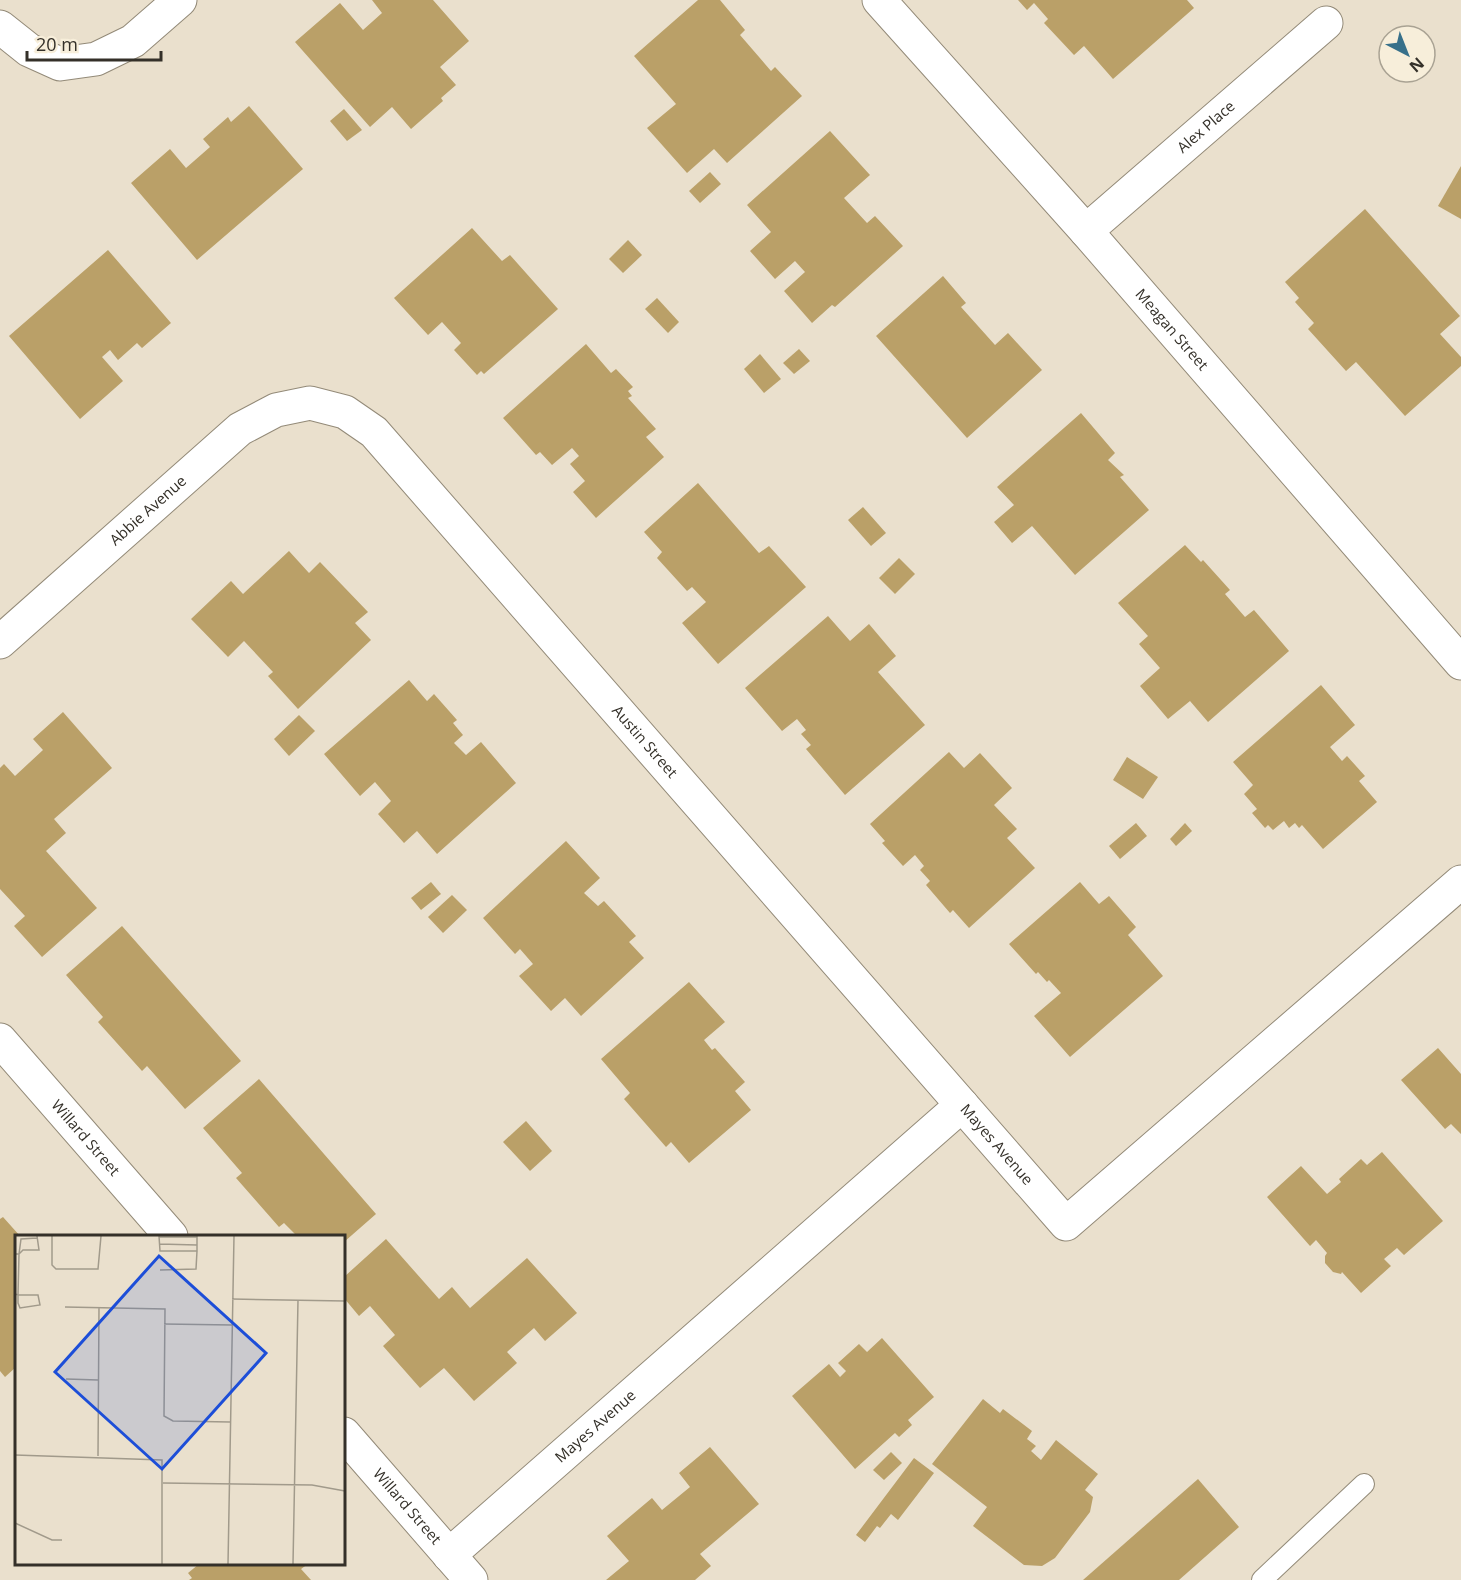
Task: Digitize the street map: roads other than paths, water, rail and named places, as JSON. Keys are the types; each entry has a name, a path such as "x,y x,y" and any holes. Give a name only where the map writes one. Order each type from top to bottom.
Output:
{"street":[{"path":"0,27 29,50 60,64 96,59 133,41 180,0"},
{"name":"Meagan Street","path":"879,0 1086,231 1461,663"},
{"name":"Alex Place","path":"1086,231 1326,23"},
{"name":"Abbie Avenue","path":"0,642 240,429 276,410 310,403"},
{"name":"Austin Street","path":"310,403 345,411 374,432 962,1105"},
{"name":"Mayes Avenue","path":"449,1555 962,1105 1066,1224 1461,882"},
{"name":"Willard Street","path":"0,1040 170,1235"},
{"name":"Willard Street","path":"345,1435 471,1580"}],"lane":[{"path":"1262,1580 1364,1484"}]}
